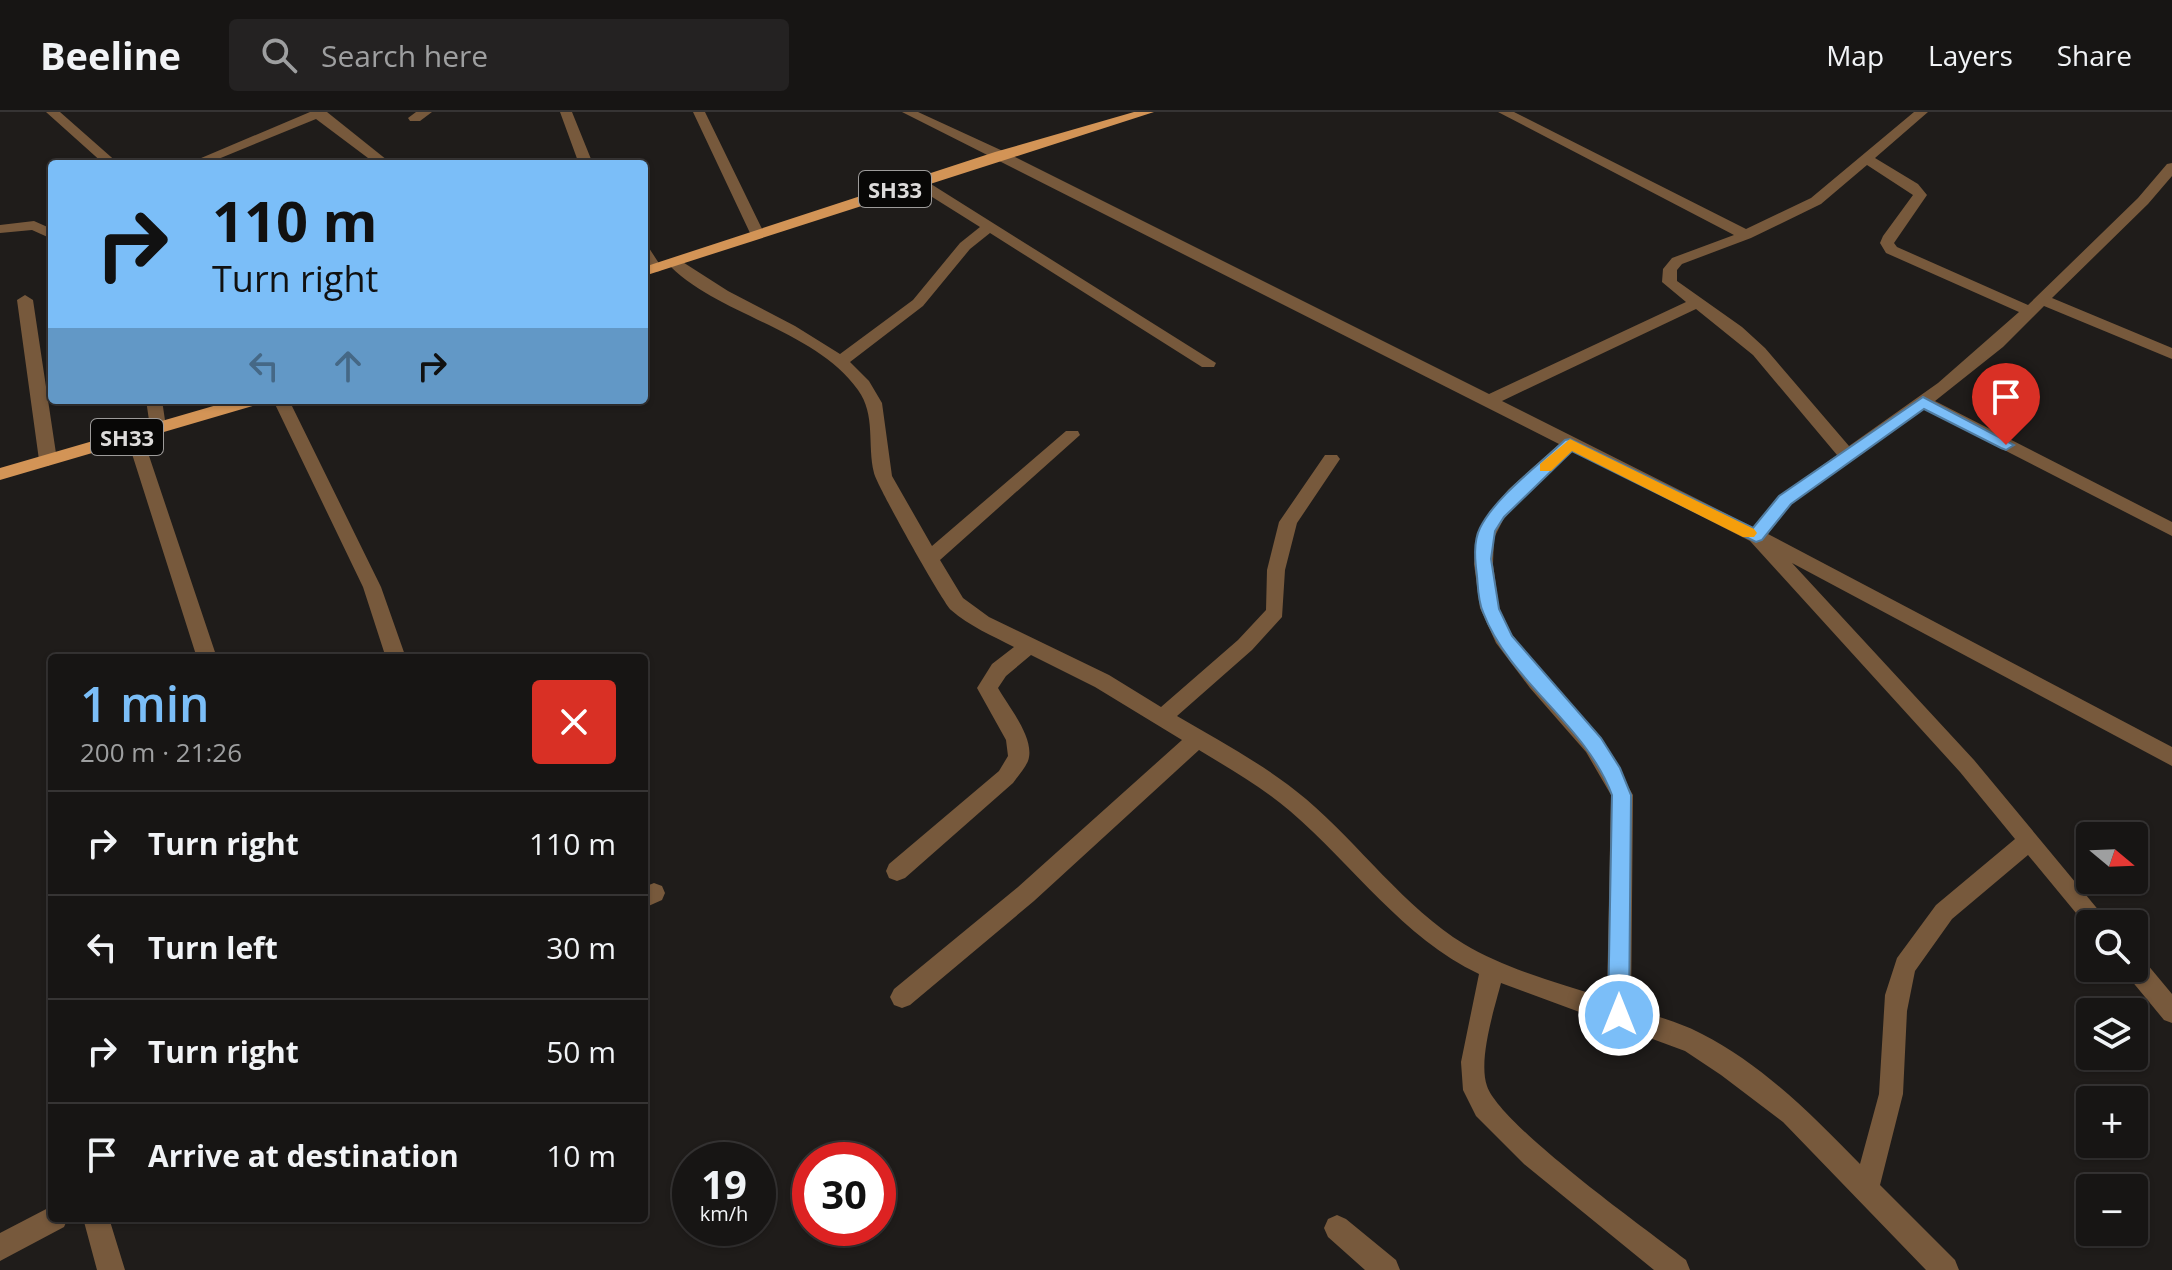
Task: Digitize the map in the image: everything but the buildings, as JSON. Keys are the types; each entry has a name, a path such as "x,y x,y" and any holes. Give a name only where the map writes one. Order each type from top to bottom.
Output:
{"main road":[{"name":"SH33","path":"657,267 1000,155 1148,112"},
{"name":"SH33","path":"0,474 239,404"}],"street":[{"path":"52,112 107,160"},
{"path":"566,112 584,160"},
{"path":"699,112 757,233"},
{"path":"908,112 1000,155 1756,536 2172,757"},
{"path":"1504,112 1746,235"},
{"path":"1847,456 1763,355 1742,335 1670,282 1670,269 1677,261 1694,253 1746,235 1816,201 1922,112"},
{"path":"202,160 295,116 319,113 381,160"},
{"path":"1867,159 1913,187 1920,195 1918,204 1890,232 1887,243 1891,250 2172,354"},
{"path":"1756,536 1785,500 1923,402 1997,343 2143,201 2172,167"},
{"path":"918,182 1208,363"},
{"path":"0,229 34,225 48,220"},
{"path":"34,225 48,233"},
{"path":"839,363 918,303 965,246 989,227"},
{"path":"657,267 809,338 867,391 876,407 878,455 883,476 956,603 982,622 1102,681 1266,780 1299,806 1429,932 1457,952 1492,969 1693,1042 1730,1066 1792,1113 1945,1270"},
{"path":"25,300 48,460"},
{"path":"1486,402 1697,303"},
{"path":"1923,402 2172,530"},
{"path":"155,404 158,427"},
{"path":"283,404 372,587 395,654"},
{"path":"134,435 206,654"},
{"path":"929,559 1072,435"},
{"path":"1570,444 1498,513 1487,531 1483,559 1490,609 1505,641 1594,743 1613,773 1622,795 1619,1015"},
{"path":"1163,717 1245,645 1275,612 1276,570 1288,522 1331,459"},
{"path":"1756,536 1957,754 2088,910"},
{"path":"897,871 1006,777 1019,757 1016,739 987,688 999,670 1030,645"},
{"path":"902,997 1026,894 1198,738"},
{"path":"1866,1189 1890,1097 1897,990 1904,967 1928,932 1959,896 2030,840"},
{"path":"1492,969 1472,1069 1476,1093 1492,1116 1517,1141 1676,1270"},
{"path":"2147,982 2172,1012"},
{"path":"0,1248 48,1222"},
{"path":"97,1222 111,1270"},
{"path":"1337,1228 1386,1270"}],"slow traffic":[{"path":"1546,468 1570,444 1749,533"}],"route":[{"path":"1619,1015 1618,899 1622,795 1613,773 1594,743 1505,641 1490,609 1483,559 1487,531 1498,513 1570,444 1756,536 1785,500 1923,402 2006,445"}]}
